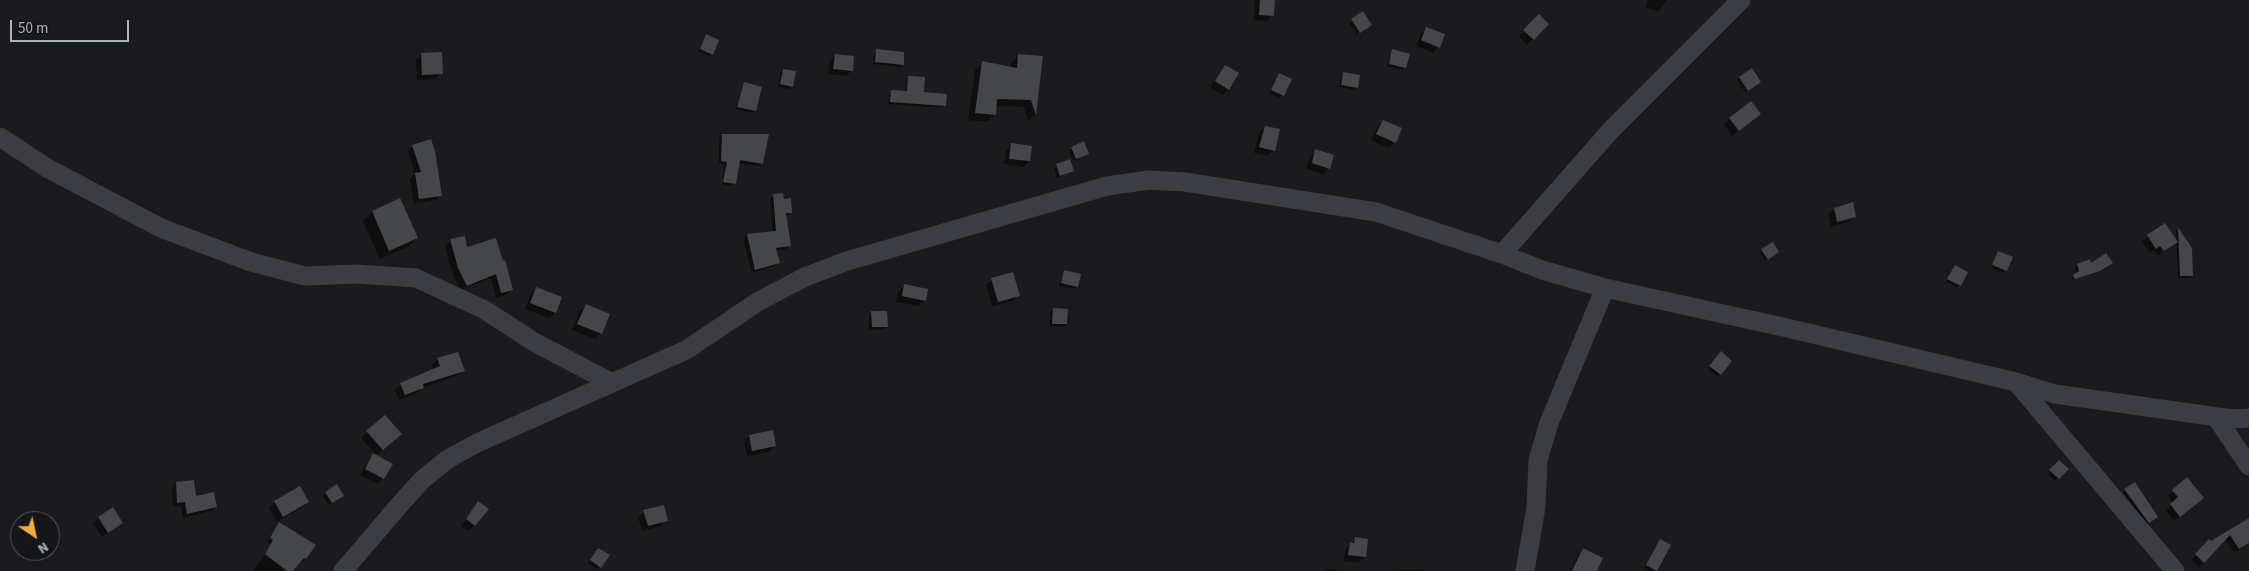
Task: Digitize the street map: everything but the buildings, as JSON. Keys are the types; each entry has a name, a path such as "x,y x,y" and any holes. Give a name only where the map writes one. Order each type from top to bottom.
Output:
{"street":[{"path":"1502,254 1611,130 1741,0"},
{"path":"0,137 47,168 161,228 251,262 305,276 357,274 416,278 485,310 534,342 612,383"},
{"path":"343,571 423,479 448,459 485,440 686,350 759,301 806,277 847,261 1107,186 1149,180 1185,182 1376,212 1502,254 1542,270 1605,288 2016,382 2054,394 2232,419 2249,418"},
{"path":"1525,571 1536,508 1538,460 1549,423 1605,288"},
{"path":"2016,382 2175,571"},
{"path":"2216,417 2249,466"}]}
